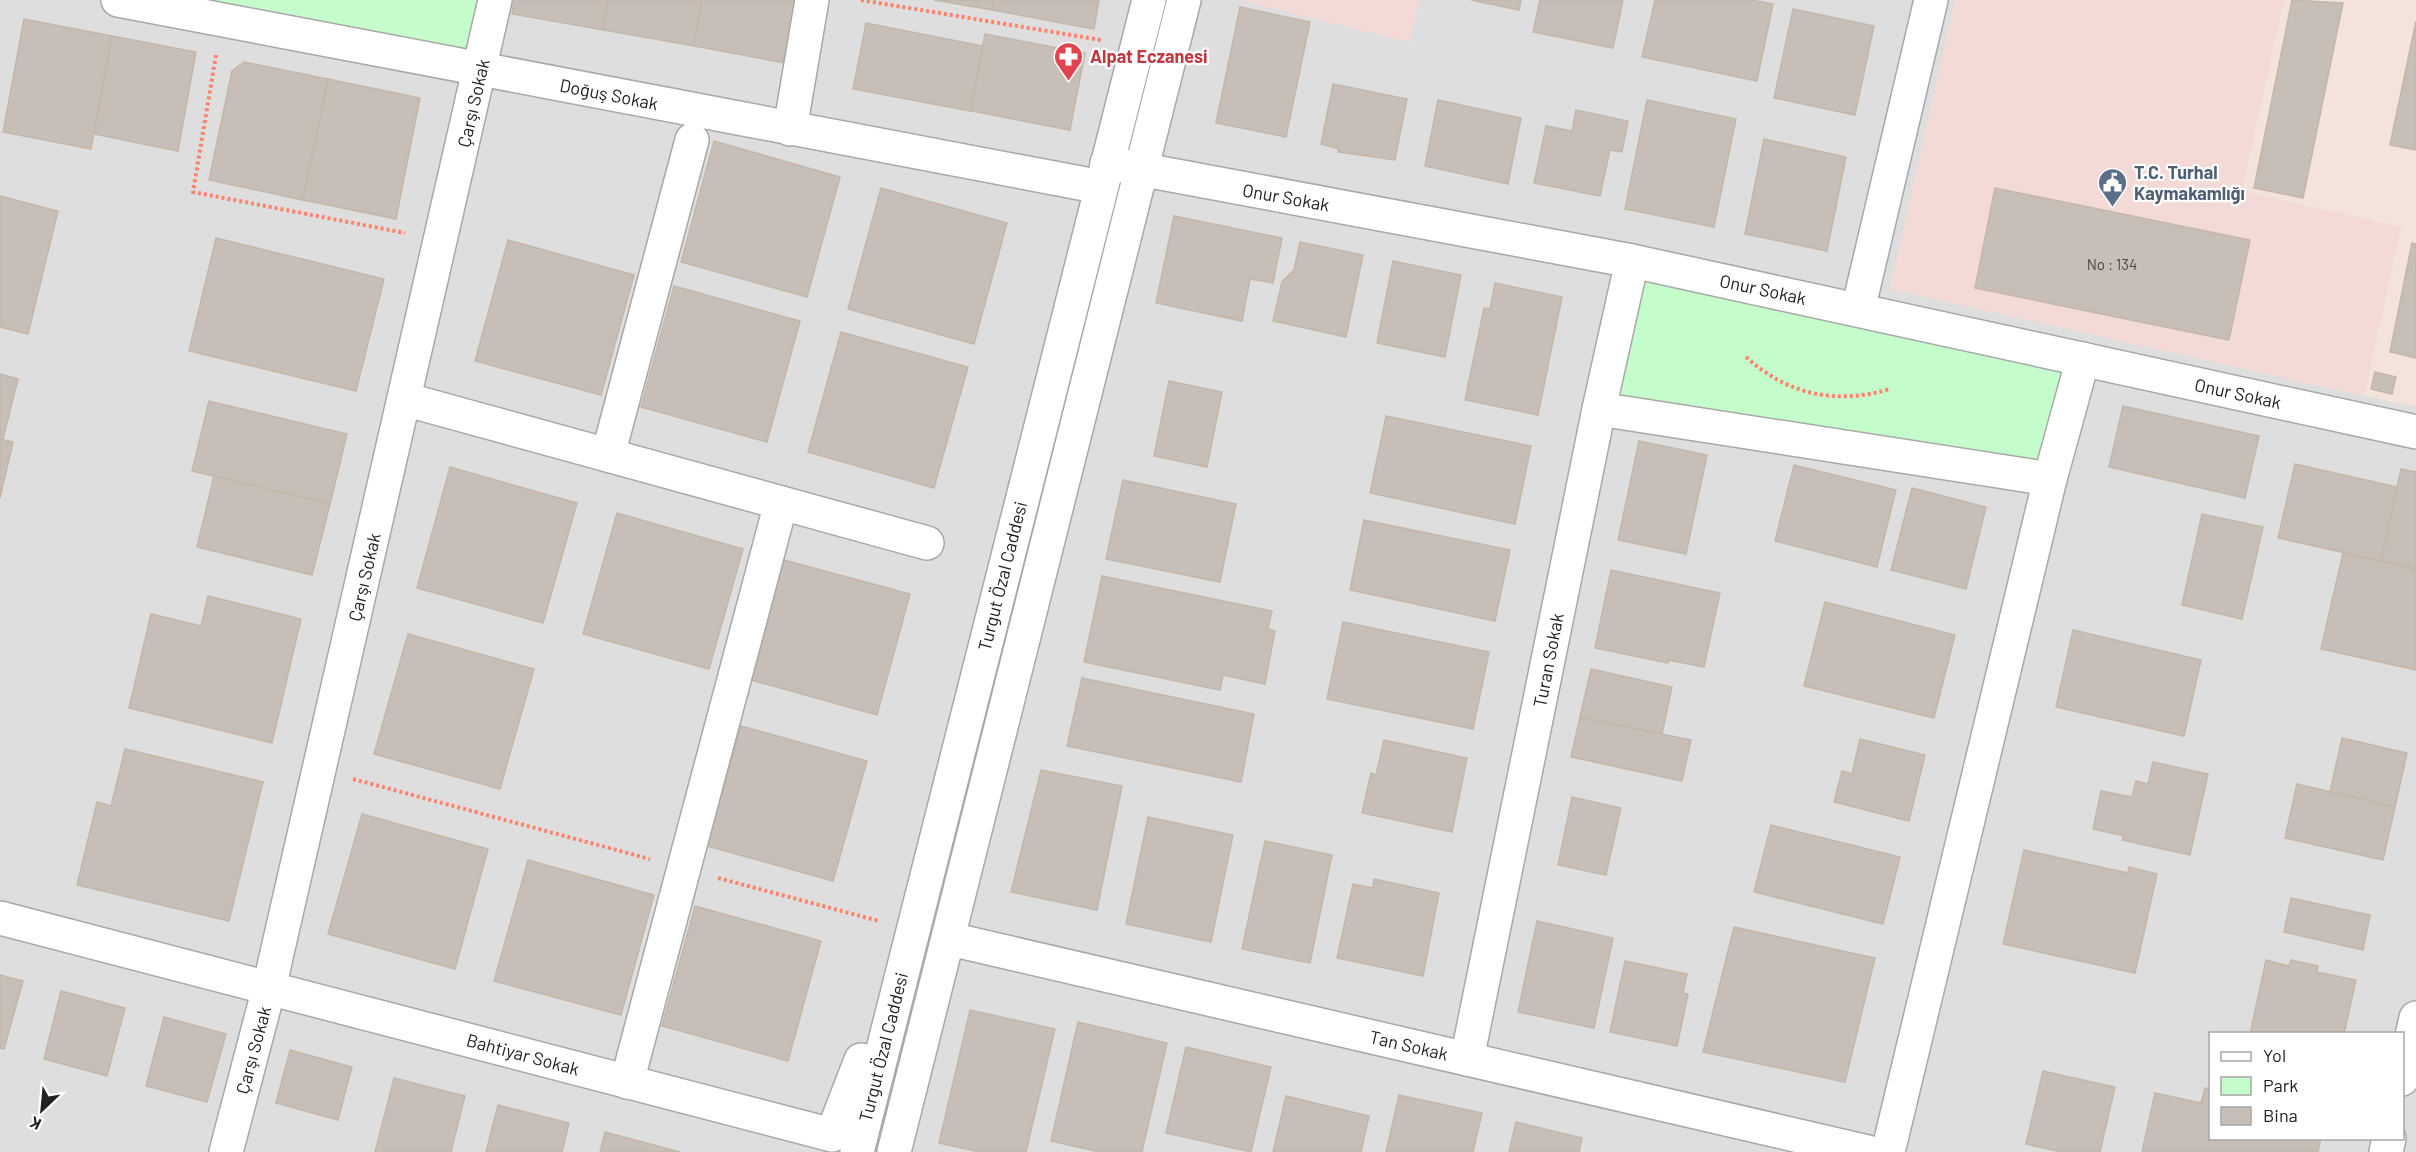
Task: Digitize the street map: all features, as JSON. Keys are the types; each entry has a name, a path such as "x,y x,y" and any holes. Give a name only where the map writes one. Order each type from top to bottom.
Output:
{"street":[{"name":"Doğuş Sokak","path":"118,0 790,129 1104,175"},
{"name":"Çarşı Sokak","path":"226,1152 269,988 320,770 495,0"},
{"path":"790,129 812,0"},
{"name":"Turgut Özal Caddesi","path":"857,1152 1149,0"},
{"name":"Turgut Özal Caddesi","path":"894,1152 950,939 1184,0"},
{"path":"1858,310 1925,1"},
{"path":"608,455 692,140"},
{"name":"Onur Sokak","path":"1104,175 1140,170 1632,261 2416,432"},
{"name":"Turan Sokak","path":"1467,1059 1599,409 1632,261"},
{"path":"1888,1152 2050,479 2083,359"},
{"path":"404,399 927,543"},
{"path":"1599,409 2050,479"},
{"path":"627,1082 782,503"},
{"name":"Bahtiyar Sokak","path":"0,918 832,1135 912,930"},
{"name":"Tan Sokak","path":"950,939 1868,1152"},
{"path":"2404,1074 2416,1018"}],"path":[{"path":"861,0 1137,46"},
{"path":"222,20 193,192 441,240"},
{"path":"1746,357 1786,386 1824,397 1868,395 1890,389"},
{"path":"320,770 912,930"}],"shaded area":[{"path":"0,0 2416,0 2416,1152 0,1152"},
{"path":"1240,0 1419,0 1409,42"},
{"name":"T.C. Turhal Kaymakamlığı","path":"1955,0 2284,0 2242,191 2401,227 2364,396 1890,289"},
{"path":"2284,0 2416,0 2416,407 2364,396 2401,227 2242,191"}],"green space":[{"path":"118,0 495,0 480,69"},
{"path":"1632,261 2083,359 2050,479 1599,409"}],"building":[{"path":"514,0 608,0 603,30 512,14"},
{"path":"608,0 702,0 694,46 603,30"},
{"path":"702,0 796,0 785,63 694,46"},
{"path":"934,0 994,0 992,10"},
{"path":"994,0 1099,0 1094,29 992,10"},
{"path":"1471,0 1521,0 1519,10"},
{"path":"1540,0 1623,0 1613,48 1533,32"},
{"path":"1655,0 1752,0 1773,4 1757,81 1642,57"},
{"path":"2292,0 2343,3 2303,198 2254,188"},
{"path":"1240,7 1310,22 1286,137 1216,123"},
{"path":"1793,9 1874,26 1855,115 1774,98"},
{"path":"24,19 112,36 91,149 3,132"},
{"path":"2416,21 2416,150 2390,145"},
{"path":"866,23 983,46 971,111 853,89"},
{"path":"985,34 1085,53 1070,130 971,111"},
{"path":"112,36 196,52 178,151 94,134"},
{"path":"244,62 328,79 303,200 209,180 232,71"},
{"path":"328,79 420,98 396,219 303,200"},
{"path":"1333,84 1407,99 1395,160 1338,152 1339,149 1321,144"},
{"path":"1438,100 1521,118 1508,184 1425,166"},
{"path":"1647,100 1736,119 1714,227 1625,209"},
{"path":"1576,110 1628,121 1622,152 1610,150 1600,196 1534,183 1546,126 1572,131"},
{"path":"1764,139 1846,157 1827,251 1745,234"},
{"path":"714,141 840,177 807,297 681,262"},
{"path":"881,188 1007,223 974,344 848,309"},
{"name":"T.C. Turhal Kaymakamlığı","path":"1995,188 2250,240 2229,340 1975,288"},
{"path":"0,196 58,211 28,334 0,327"},
{"path":"1174,216 1282,238 1273,283 1250,279 1242,321 1156,303"},
{"path":"216,238 384,279 356,391 189,351"},
{"path":"508,240 634,275 601,395 475,361"},
{"path":"1300,242 1363,255 1346,337 1273,321 1282,282 1294,270"},
{"path":"2412,243 2416,244 2416,358 2390,352"},
{"path":"1393,261 1461,275 1445,357 1377,343"},
{"path":"1495,283 1562,297 1538,415 1465,400 1484,308 1490,309"},
{"path":"674,286 800,321 767,442 641,407"},
{"path":"841,332 968,367 934,488 808,452"},
{"path":"2375,372 2396,377 2392,394 2371,389"},
{"path":"0,374 18,379 3,439 0,439"},
{"path":"1169,381 1222,392 1207,467 1154,456"},
{"path":"209,401 347,434 330,504 192,471"},
{"path":"2123,406 2259,436 2245,498 2109,467"},
{"path":"1386,416 1531,446 1515,524 1370,493"},
{"path":"0,439 13,442 0,498"},
{"path":"1639,441 1707,455 1686,554 1618,540"},
{"path":"2295,464 2397,487 2381,561 2278,538"},
{"path":"1794,465 1896,490 1877,567 1775,541"},
{"path":"450,467 577,503 543,623 417,588"},
{"path":"2401,469 2416,472 2416,569 2381,561"},
{"path":"214,476 330,504 312,575 197,547"},
{"path":"1123,480 1236,504 1220,582 1106,559"},
{"path":"1912,488 1986,507 1966,589 1891,570"},
{"path":"617,513 743,549 709,669 583,634"},
{"path":"2202,514 2263,527 2242,619 2182,605"},
{"path":"1364,520 1510,550 1495,621 1350,590"},
{"path":"2343,553 2416,569 2416,670 2321,649"},
{"path":"784,560 910,594 877,715 751,680"},
{"path":"1611,570 1720,593 1704,667 1668,660 1668,663 1595,648"},
{"path":"1102,576 1272,611 1268,629 1275,631 1265,684 1223,675 1220,690 1084,662"},
{"path":"208,596 301,619 272,743 129,708 151,614 201,626"},
{"path":"1825,602 1955,635 1934,718 1804,686"},
{"path":"1343,622 1489,652 1473,729 1327,699"},
{"path":"2073,630 2201,660 2184,736 2056,707"},
{"path":"408,634 534,669 500,789 374,754"},
{"path":"1591,669 1672,687 1662,734 1580,717"},
{"path":"1082,678 1254,714 1241,782 1067,746"},
{"path":"1580,717 1691,740 1682,781 1571,757"},
{"path":"741,726 867,761 833,881 707,846"},
{"path":"2342,738 2407,753 2395,807 2330,792"},
{"path":"1860,739 1925,755 1909,821 1834,802 1842,771 1852,774"},
{"path":"1384,740 1467,758 1452,832 1362,813 1371,773 1376,775"},
{"path":"125,749 263,782 229,921 77,885 97,802 111,806"},
{"path":"2153,762 2208,774 2190,855 2122,840 2124,836 2093,829 2101,791 2132,797 2136,781 2148,784"},
{"path":"1041,770 1122,786 1097,910 1011,892"},
{"path":"2297,784 2395,807 2383,860 2285,838"},
{"path":"1572,797 1621,808 1606,875 1558,865"},
{"path":"362,814 488,849 455,969 328,934"},
{"path":"1148,817 1233,835 1211,942 1126,924"},
{"path":"1771,825 1900,857 1883,924 1754,892"},
{"path":"1265,841 1332,855 1310,963 1242,949"},
{"path":"2024,850 2128,873 2129,867 2157,874 2135,973 2003,944"},
{"path":"528,860 654,895 621,1015 494,981"},
{"path":"1374,879 1439,893 1423,976 1337,958 1353,884 1373,888"},
{"path":"2291,898 2370,915 2363,950 2284,932"},
{"path":"695,906 821,941 788,1061 662,1026"},
{"path":"1537,921 1613,938 1594,1028 1518,1012"},
{"path":"1734,927 1875,958 1845,1082 1703,1052"},
{"path":"2266,960 2289,966 2291,960 2318,966 2317,972 2356,980 2344,1032 2250,1032"},
{"path":"1625,961 1687,974 1683,993 1688,994 1677,1046 1610,1032"},
{"path":"0,975 23,981 4,1049 0,1048"},
{"path":"61,991 125,1008 107,1076 44,1059"},
{"path":"970,1010 1055,1029 1026,1152 979,1152 939,1143"},
{"path":"164,1017 226,1034 207,1102 146,1086"},
{"path":"1078,1022 1167,1043 1142,1152 1099,1152 1051,1141"},
{"path":"1186,1047 1271,1067 1251,1152 1166,1133"},
{"path":"290,1050 352,1067 338,1120 276,1103"},
{"path":"2043,1071 2115,1087 2100,1152 2061,1152 2026,1144"},
{"path":"394,1078 465,1096 451,1152 375,1152"},
{"path":"2205,1088 2209,1089 2209,1140 2321,1140 2318,1152 2142,1152 2155,1093 2201,1103"},
{"path":"1399,1095 1482,1113 1473,1152 1386,1152"},
{"path":"1286,1096 1369,1116 1361,1152 1273,1152"},
{"path":"498,1105 569,1123 562,1152 486,1152"},
{"path":"1516,1122 1582,1138 1579,1152 1509,1152"},
{"path":"605,1132 680,1152 600,1152"}],"place":[{"name":"Alpat Eczanesi","path":"1069,82"},
{"name":"T.C. Turhal Kaymakamlığı","path":"2113,208"}]}
